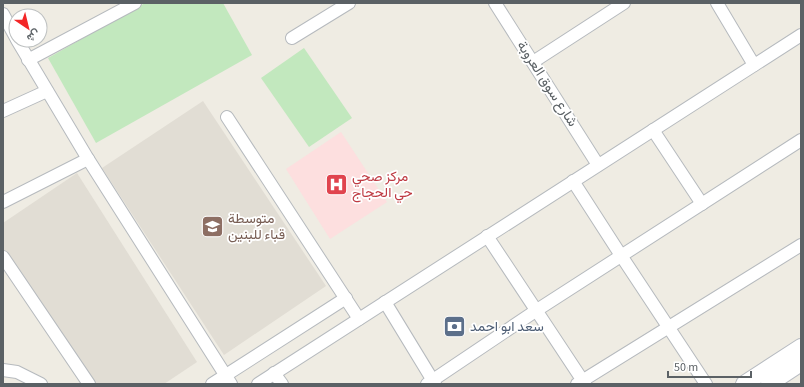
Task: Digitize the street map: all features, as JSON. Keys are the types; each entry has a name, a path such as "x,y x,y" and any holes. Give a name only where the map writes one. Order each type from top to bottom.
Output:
{"main road":[{"path":"744,384 801,347"},
{"path":"776,382 801,363"}],"street":[{"path":"28,60 135,3"},
{"path":"292,38 349,3"},
{"name":"شارع سوق العروبة","path":"495,3 598,165"},
{"path":"533,62 624,3"},
{"path":"717,3 754,65"},
{"path":"3,14 8,23"},
{"path":"258,384 801,35"},
{"path":"22,48 88,159 228,380"},
{"path":"3,111 47,91"},
{"path":"227,117 359,319"},
{"path":"653,130 702,204"},
{"path":"385,302 431,383 537,310 622,257 801,140"},
{"path":"3,202 88,159"},
{"path":"574,181 706,384"},
{"path":"487,236 537,310 582,383 801,245"},
{"path":"3,257 89,384"},
{"path":"212,384 228,380 346,298"},
{"path":"3,370 17,372 41,384"},
{"path":"274,373 282,384"}],"shaded area":[{"name":"متوسطة قباء للبنين","path":"203,101 326,286 224,355 102,168"},
{"name":"مركز صحي حي الحجاج","path":"341,132 387,202 330,239 286,169"},
{"path":"77,173 197,362 164,384 93,384 3,249 3,223"}],"green space":[{"path":"145,3 223,3 252,55 96,143 48,58"},
{"path":"304,48 352,118 309,147 261,78"}],"place":[{"name":"مركز صحي حي الحجاج","path":"336,185"},
{"name":"متوسطة قباء للبنين","path":"213,227"},
{"name":"سعد ابو احمد","path":"455,327"}]}
